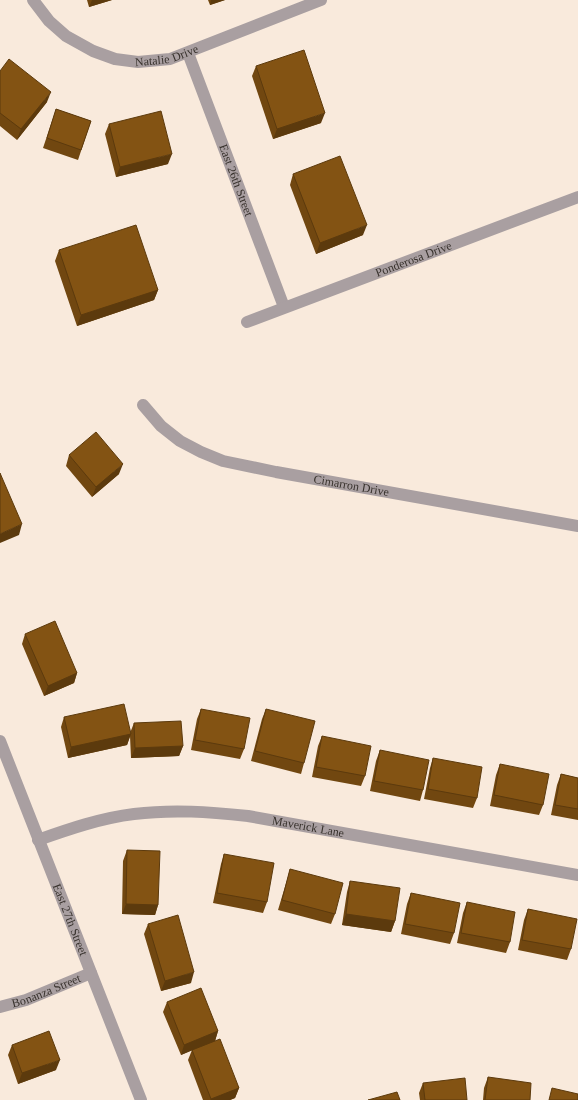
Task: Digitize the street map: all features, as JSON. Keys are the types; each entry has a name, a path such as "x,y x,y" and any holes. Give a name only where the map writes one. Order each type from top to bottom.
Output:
{"street":[{"name":"Natalie Drive","path":"33,0 49,21 66,36 93,51 115,59 138,62 161,60 188,53 315,1"},
{"name":"East 26th Street","path":"188,53 284,307"},
{"name":"Ponderosa Drive","path":"247,322 578,196"},
{"name":"Cimarron Drive","path":"143,405 161,426 180,441 223,461 578,526"},
{"name":"East 27th Street","path":"0,742 141,1100"},
{"name":"Maverick Lane","path":"38,840 90,823 133,814 202,811 248,816 578,875"},
{"name":"Bonanza Street","path":"0,1007 26,1000 91,973"}],"building":[{"path":"304,50 325,113 277,129 256,66"},
{"path":"9,59 51,92 21,129 0,113 0,71"},
{"path":"56,109 91,121 81,150 47,138"},
{"path":"161,111 172,154 120,167 109,124"},
{"path":"340,156 367,225 320,243 293,174"},
{"path":"136,225 158,290 81,315 59,250"},
{"path":"96,432 123,464 96,487 69,455"},
{"path":"0,473 22,524 0,534"},
{"path":"55,621 77,673 48,686 25,634"},
{"path":"124,704 131,734 71,747 64,717"},
{"path":"201,709 250,718 244,749 195,740"},
{"path":"266,709 315,721 304,763 255,751"},
{"path":"181,721 183,746 135,748 134,723"},
{"path":"322,736 371,746 365,776 316,767"},
{"path":"380,750 429,760 423,790 374,781"},
{"path":"433,758 482,767 477,798 428,789"},
{"path":"500,764 549,774 543,805 494,795"},
{"path":"561,774 578,778 578,809 555,805"},
{"path":"127,850 160,851 158,905 126,904"},
{"path":"224,854 274,863 267,902 217,893"},
{"path":"290,869 343,883 335,914 282,900"},
{"path":"350,881 400,888 395,921 346,914"},
{"path":"411,893 460,903 454,933 405,924"},
{"path":"467,902 515,912 510,942 461,933"},
{"path":"528,909 577,919 571,949 522,940"},
{"path":"178,915 194,972 165,981 148,924"},
{"path":"201,988 218,1031 184,1045 167,1002"},
{"path":"49,1031 60,1060 22,1073 12,1045"},
{"path":"220,1039 239,1088 211,1099 192,1050"},
{"path":"488,1077 531,1083 530,1100 485,1100"},
{"path":"465,1078 467,1100 425,1100 423,1083"},
{"path":"552,1088 578,1094 578,1100 549,1100"},
{"path":"397,1092 400,1100 368,1100"}]}
